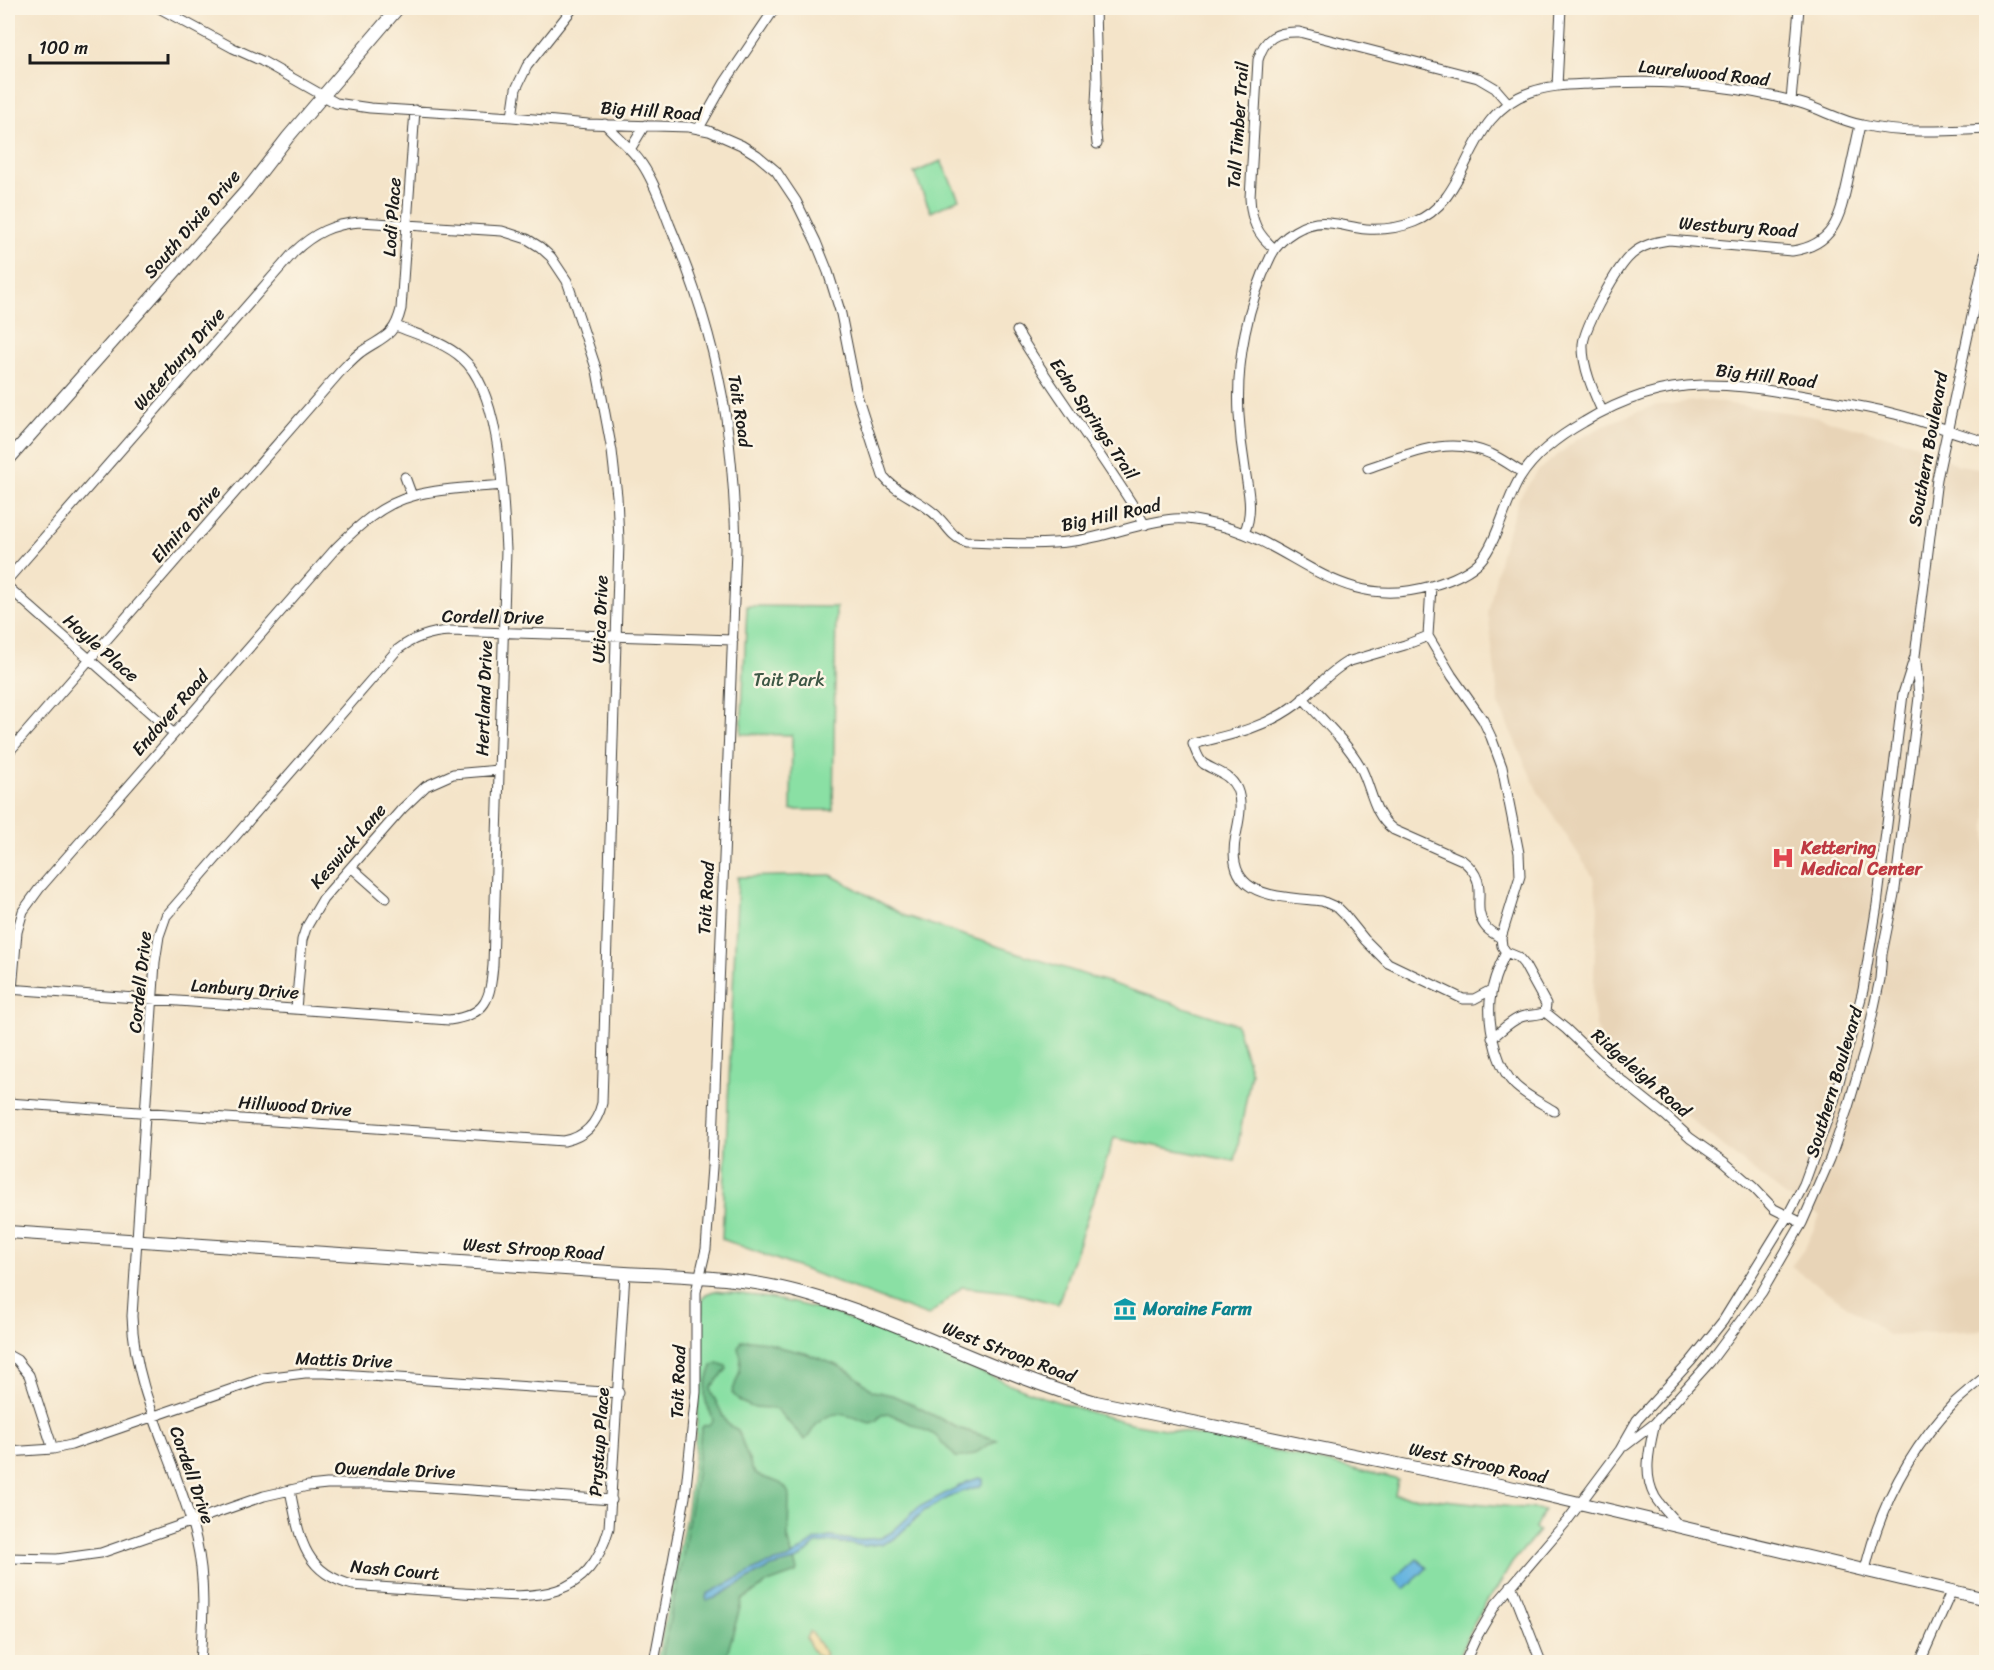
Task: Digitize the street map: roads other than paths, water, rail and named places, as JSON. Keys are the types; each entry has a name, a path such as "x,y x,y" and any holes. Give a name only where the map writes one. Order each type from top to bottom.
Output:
{"main road":[{"name":"South Dixie Drive","path":"8,460 247,190 288,137 398,8"},
{"name":"West Stroop Road","path":"8,1232 700,1277 764,1285 827,1300 1029,1381 1096,1402 1580,1503 1986,1599"}],"street":[{"name":"Big Hill Road","path":"159,8 262,61 336,103 370,108 699,128 741,145 776,171 796,201 816,242 841,314 857,395 879,466 889,483 930,510 954,536 966,542 1052,544 1078,541 1145,525 1183,519 1220,525 1244,533 1303,565 1354,588 1394,593 1431,586 1464,572 1482,559 1523,473 1570,430 1602,411 1647,394 1700,385 1724,385 1775,391 1885,412 1986,442"},
{"path":"512,117 516,89 527,66 573,8"},
{"path":"699,128 725,82 775,8"},
{"path":"1095,8 1097,144"},
{"path":"1557,86 1561,8"},
{"path":"1791,101 1799,8"},
{"name":"Tall Timber Trail","path":"1275,249 1268,244 1253,223 1250,213 1258,60 1260,52 1271,36 1299,32 1478,78 1495,88 1509,103"},
{"name":"Laurelwood Road","path":"1244,533 1250,516 1250,500 1241,441 1239,382 1244,338 1253,303 1260,281 1275,249 1295,231 1311,225 1326,222 1378,230 1405,225 1425,216 1436,208 1453,188 1481,133 1491,119 1509,103 1530,92 1557,86 1659,81 1718,87 1791,101 1860,125 1915,130 1986,129"},
{"name":"Lodi Place","path":"396,326 402,309 415,110"},
{"name":"Tait Road","path":"606,124 631,148 650,178 679,246 699,303 726,416 736,549 712,1167 706,1249 696,1293 696,1392 685,1497 654,1662"},
{"path":"631,148 645,125"},
{"name":"Westbury Road","path":"1602,411 1585,364 1584,339 1616,274 1631,254 1651,243 1669,240 1792,251 1812,246 1827,235 1838,218 1860,125"},
{"name":"Waterbury Drive","path":"8,579 304,243 328,228 344,223 408,225"},
{"name":"Utica Drive","path":"408,225 502,231 517,235 540,247 551,257 567,281 597,371 612,451 619,541 602,1103 596,1120 590,1129 580,1136"},
{"name":"Southern Boulevard","path":"1465,1662 1486,1619 1511,1585 1567,1521 1620,1450 1637,1420 1691,1361 1723,1321 1787,1217 1804,1184 1834,1101 1863,990 1877,905 1903,694 1915,656 1936,479 1986,251"},
{"name":"Hertland Drive","path":"396,326 444,346 464,359 473,370 484,390 491,415 502,485 506,550 493,965 491,991 478,1010"},
{"name":"Elmira Drive","path":"8,753 340,372 362,352 384,339 396,326"},
{"name":"Echo Springs Trail","path":"1017,331 1145,525"},
{"path":"1368,468 1422,449 1460,446 1491,454 1523,473"},
{"path":"405,477 412,496"},
{"name":"Endover Road","path":"10,989 14,946 23,911 39,889 336,548 355,529 391,505 412,496 502,485"},
{"path":"1431,586 1428,636 1482,720 1491,736 1502,767 1521,867 1501,932 1502,946 1506,952 1518,957 1524,964 1546,1004 1545,1012 1540,1015 1522,1016 1492,1038"},
{"name":"Hoyle Place","path":"8,587 173,733"},
{"name":"Cordell Drive","path":"200,1662 204,1599 200,1557 191,1523 139,1373 132,1316 153,999 159,936 166,916 397,650 416,638 438,632 733,640"},
{"path":"1428,636 1347,662 1338,667 1303,698 1263,725 1234,735 1193,744 1199,759 1223,773 1236,787 1240,811 1234,855 1237,867 1250,887 1269,896 1322,901 1330,904 1344,914 1388,963 1463,999 1474,999 1491,990"},
{"name":"Southern Boulevard","path":"1620,1450 1654,1423 1710,1362 1762,1292 1802,1223 1830,1159 1865,1049 1880,979 1882,954 1895,889 1919,697 1915,656"},
{"path":"1303,698 1354,757 1365,776 1377,811 1387,825 1462,860 1469,866 1479,881 1481,920 1489,931 1501,938"},
{"name":"Keswick Lane","path":"296,1009 300,952 306,928 316,908 402,809 426,786 453,774 499,770"},
{"path":"351,867 386,898"},
{"path":"1506,952 1491,990 1488,1015 1492,1038 1506,1075 1515,1085 1554,1111"},
{"name":"Lanbury Drive","path":"10,989 449,1020 471,1015 478,1010"},
{"name":"Ridgeleigh Road","path":"1545,1012 1611,1072 1690,1138 1724,1162 1774,1209 1802,1223"},
{"name":"Hillwood Drive","path":"8,1103 564,1141 580,1136"},
{"name":"Prystup Place","path":"557,1591 582,1576 601,1552 609,1528 625,1273"},
{"path":"8,1354 17,1360 29,1375 53,1449"},
{"name":"Mattis Drive","path":"8,1452 53,1449 71,1445 264,1378 305,1373 619,1393"},
{"path":"1866,1570 1879,1520 1897,1479 1956,1401 1986,1376"},
{"path":"1654,1423 1649,1449 1649,1483 1654,1496 1679,1526"},
{"name":"Owendale Drive","path":"8,1558 83,1557 101,1553 264,1496 308,1486 352,1483 612,1500"},
{"name":"Nash Court","path":"290,1490 304,1548 319,1569 343,1583 353,1586 512,1597 541,1595 557,1591"},
{"path":"1511,1585 1541,1662"},
{"path":"1920,1662 1952,1590"}],"water":[{"path":"979,1478 983,1479 980,1486 955,1494 924,1511 894,1539 865,1546 834,1542 816,1544 798,1560 768,1568 713,1599 707,1600 707,1594 764,1565 788,1559 816,1540 830,1537 853,1540 881,1538 892,1532 919,1507"},
{"path":"1417,1558 1427,1568 1405,1589 1394,1579"}],"place":[{"name":"Kettering Medical Center","path":"1783,858"},
{"name":"Moraine Farm","path":"1125,1309"}],"park label":[{"name":"Tait Park","path":"789,680"}]}
